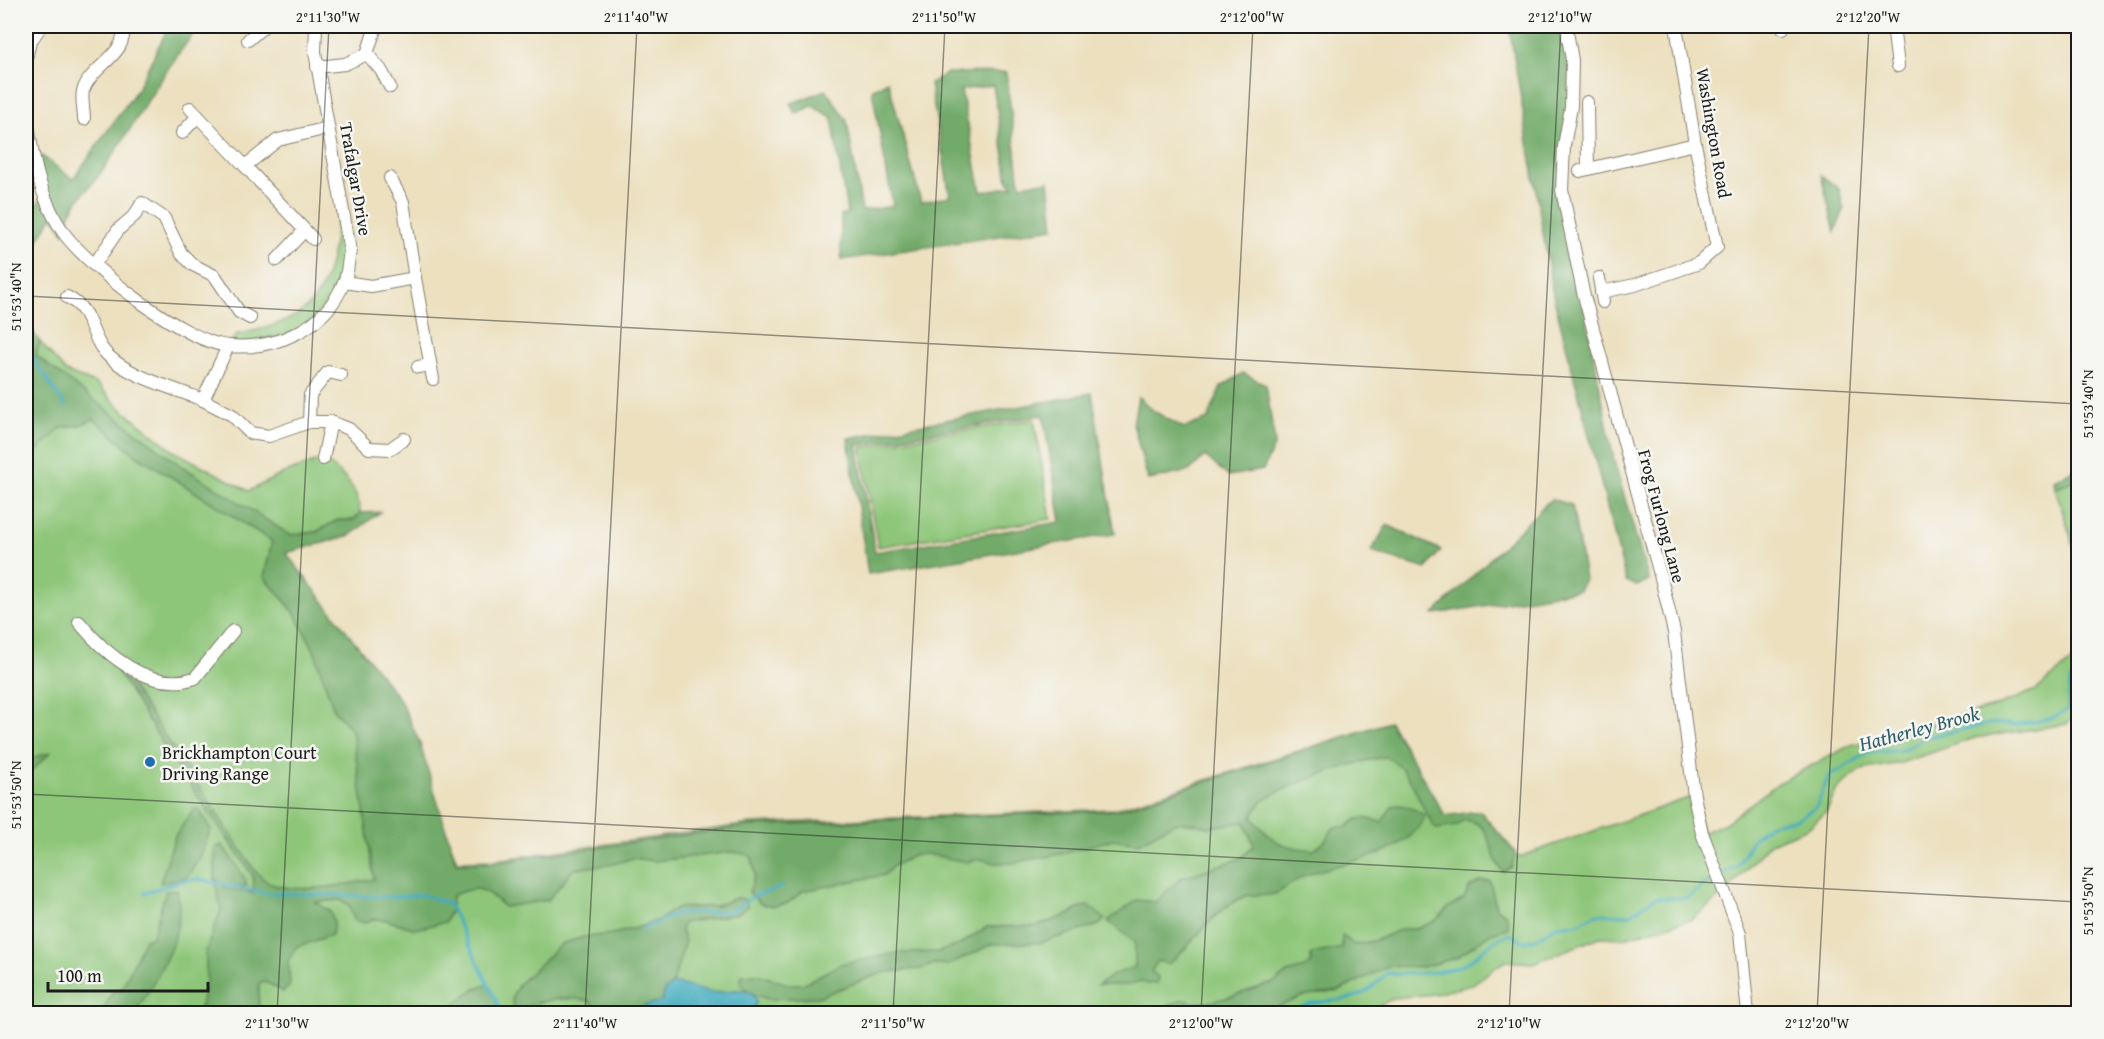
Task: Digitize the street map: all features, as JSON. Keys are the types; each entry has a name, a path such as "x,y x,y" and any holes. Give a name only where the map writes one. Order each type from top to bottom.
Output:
{"street":[{"path":"26,59 30,42 41,26"},
{"path":"84,119 83,92 91,74 118,50 123,26"},
{"path":"248,40 264,26"},
{"name":"Trafalgar Drive","path":"26,111 29,160 43,197 64,233 94,265 129,294 185,330 228,346 276,343 303,331 328,308 344,282 350,251 317,67 316,26"},
{"path":"317,67 345,64 367,54 375,26"},
{"name":"Frog Furlong Lane","path":"1566,26 1572,60 1571,107 1564,146 1562,190 1583,292 1674,632 1694,795 1702,833 1740,933 1748,1014"},
{"name":"Washington Road","path":"1599,278 1602,297 1699,263 1717,247 1695,144 1676,26"},
{"path":"1893,26 1898,66"},
{"path":"367,54 381,70 390,87"},
{"path":"1587,102 1584,170 1695,144"},
{"path":"182,133 194,112 309,235 277,260"},
{"path":"245,166 278,140 328,128"},
{"path":"390,178 403,202 415,278 424,366 433,379"},
{"path":"396,190 407,182"},
{"path":"94,265 119,230 135,215 144,199 164,218 181,253 193,265 215,276 240,317"},
{"path":"344,282 371,286 415,278"},
{"path":"75,298 93,324 103,349 121,366 203,400 232,416 250,433 269,436 309,422 331,422 349,429 369,448 392,454 404,439"},
{"path":"203,400 228,346"},
{"path":"309,422 310,395 325,369 341,375"},
{"path":"323,459 331,422"},
{"path":"79,622 99,646 128,668 155,677 186,681 195,678 233,631"}],"green space":[{"path":"169,26 200,26 173,61 102,171 74,206 64,233 53,216 26,258 26,218 43,197 33,159 42,156 73,179 136,91"},
{"path":"1509,26 1566,26 1572,60 1562,190 1614,461 1649,581 1637,586 1626,581 1553,294"},
{"path":"1006,72 1020,185 1049,181 1054,228 841,260 841,215 847,213 832,117 812,106 796,114 790,104 826,90 847,121 862,211 893,206 872,90 888,81 921,202 950,196 930,84 947,73","holes":["993,85 1008,181 1013,186 981,192 961,90"]},
{"path":"1821,175 1839,189 1844,210 1835,232"},
{"path":"341,200 350,251 344,282 303,331 228,346 237,334 268,327 291,318 308,306 319,291 327,274"},
{"path":"26,322 40,342 36,356 180,465 290,535 316,532 338,520 354,520 360,513 380,512 349,536 286,553 400,700 419,741 456,863 490,863 750,826 1118,810 1390,722 1445,816 1480,811 1515,852 1512,867 1503,872 1494,857 1485,832 1474,822 1464,820 1457,826 1436,829 1409,779 1395,763 1386,757 1341,768 1285,789 1262,802 1252,817 1265,833 1278,842 1314,850 1324,842 1334,827 1346,827 1357,819 1365,818 1381,822 1395,805 1409,807 1425,816 1416,830 1404,841 1388,850 1317,871 1274,894 1247,896 1232,903 1212,919 1168,964 1158,961 1151,971 1158,977 1157,983 1147,984 1140,981 1129,985 1098,985 1113,975 1135,967 1135,942 1108,921 1137,900 1155,902 1181,878 1241,858 1254,846 1245,822 1208,827 1192,823 1174,823 1139,843 1113,839 1066,853 1012,863 994,863 980,859 967,862 926,854 915,855 893,866 884,875 803,891 788,903 774,906 761,904 749,892 755,875 752,858 746,854 733,852 654,861 633,858 614,864 574,869 548,900 504,907 486,892 469,890 452,896 451,910 445,922 416,929 386,920 373,919 363,923 354,920 349,905 341,900 315,902 330,911 334,922 332,935 296,947 288,961 290,985 283,992 264,981 259,983 259,1013 199,1013 206,983 206,950 221,910 215,882 229,889 254,893 253,876 175,763 111,661 130,684 256,872 271,884 309,888 374,879 352,731 334,710 313,648 294,612 264,577 272,541 135,454 94,419 80,425 61,428 26,462"},
{"path":"40,342 66,372 97,384 119,407 174,451 249,491 282,474 323,459 343,476 353,489 357,496 360,513 354,520 338,520 316,532 290,536 180,465 35,356"},
{"path":"26,372 94,419 135,454 272,541 396,701 457,861 495,860 749,824 1114,809 1390,722 1445,816 1480,811 1510,853 1519,857 1694,796 1702,833 1725,823 1780,782 1851,745 1997,706 2036,690 2078,656 2078,714 2067,724 1975,738 1901,763 1860,770 1837,789 1827,811 1808,828 1770,843 1726,892 1692,919 1623,938 1600,937 1533,963 1505,961 1471,985 1435,994 1393,998 1367,1013 26,1013"},
{"path":"1243,373 1266,385 1275,444 1263,470 1228,476 1205,456 1189,471 1148,480 1133,424 1138,397 1155,412 1184,428 1208,419 1221,387"},
{"path":"1092,393 1115,534 868,574 848,438","holes":["1043,415 1061,522 875,552 857,445"]},
{"path":"1034,419 1051,519 878,547 861,447"},
{"path":"2078,468 2078,478 2055,488 2054,480"},
{"path":"2078,478 2078,559 2055,488"},
{"path":"1551,499 1572,505 1585,579 1579,590 1434,614"},
{"path":"1387,525 1441,550 1426,569 1371,552"},
{"path":"51,752 26,776 26,760"},
{"path":"194,809 199,809 211,829 200,858 186,878 160,883 175,836"},
{"path":"222,845 243,875 247,886 228,885 215,880 215,848"},
{"path":"1481,881 1490,881 1496,908 1507,915 1508,928 1491,933 1456,958 1423,967 1388,966 1339,991 1302,997 1262,1013 1151,1013 1182,1000 1215,1001 1273,983 1287,973 1302,969 1311,963 1311,954 1342,948 1342,935 1354,945 1373,941 1402,929 1416,929 1435,921 1449,907 1464,899 1470,887"},
{"path":"177,889 178,923 174,939 161,969 135,1013 94,1013 105,1007 113,991 121,990 145,939 152,937 166,891"},
{"path":"736,898 744,899 748,907 736,914 683,923 681,931 685,941 676,974 669,991 658,1004 642,1008 636,1013 597,1013 590,1001 572,999 560,999 513,1008 512,997 519,984 561,944 584,937 612,934 636,928 659,920 676,908 715,906"},
{"path":"1089,906 1105,919 1099,925 1039,943 992,944 949,965 934,964 921,969 885,972 818,997 768,999 752,994 740,984 742,975 757,974 787,984 803,984 841,964 898,953 938,952 959,945 987,927 1037,926 1070,914 1081,907"},
{"path":"488,985 497,1002 497,1013 421,1013 434,1009 450,1009 471,991"}],"water":[{"path":"673,984 711,992 748,991 754,994 757,1002 754,1008 740,1013 636,1013 645,1006 662,1001 665,990"}],"waterway":[{"path":"26,348 65,406"},
{"name":"Hatherley Brook","path":"1721,874 1738,866 1753,838 1770,824 1797,819 1816,807 1829,776 1868,753 1903,750 1923,738 1994,723 2015,725 2050,719 2068,710 2070,681 2078,674"},
{"name":"Hatherley Brook","path":"1291,1014 1317,1002 1353,998 1372,987 1387,973 1442,971 1463,965 1493,942 1510,934 1525,942 1536,939 1556,926 1578,924 1596,914 1629,915 1655,898 1687,898 1715,877"},
{"path":"144,893 181,881 197,879 266,893 387,897 424,895 449,904 503,1014"},
{"path":"641,930 676,914 731,911 754,896 783,887"}],"place":[{"name":"Brickhampton Court Driving Range","path":"150,762"}]}
